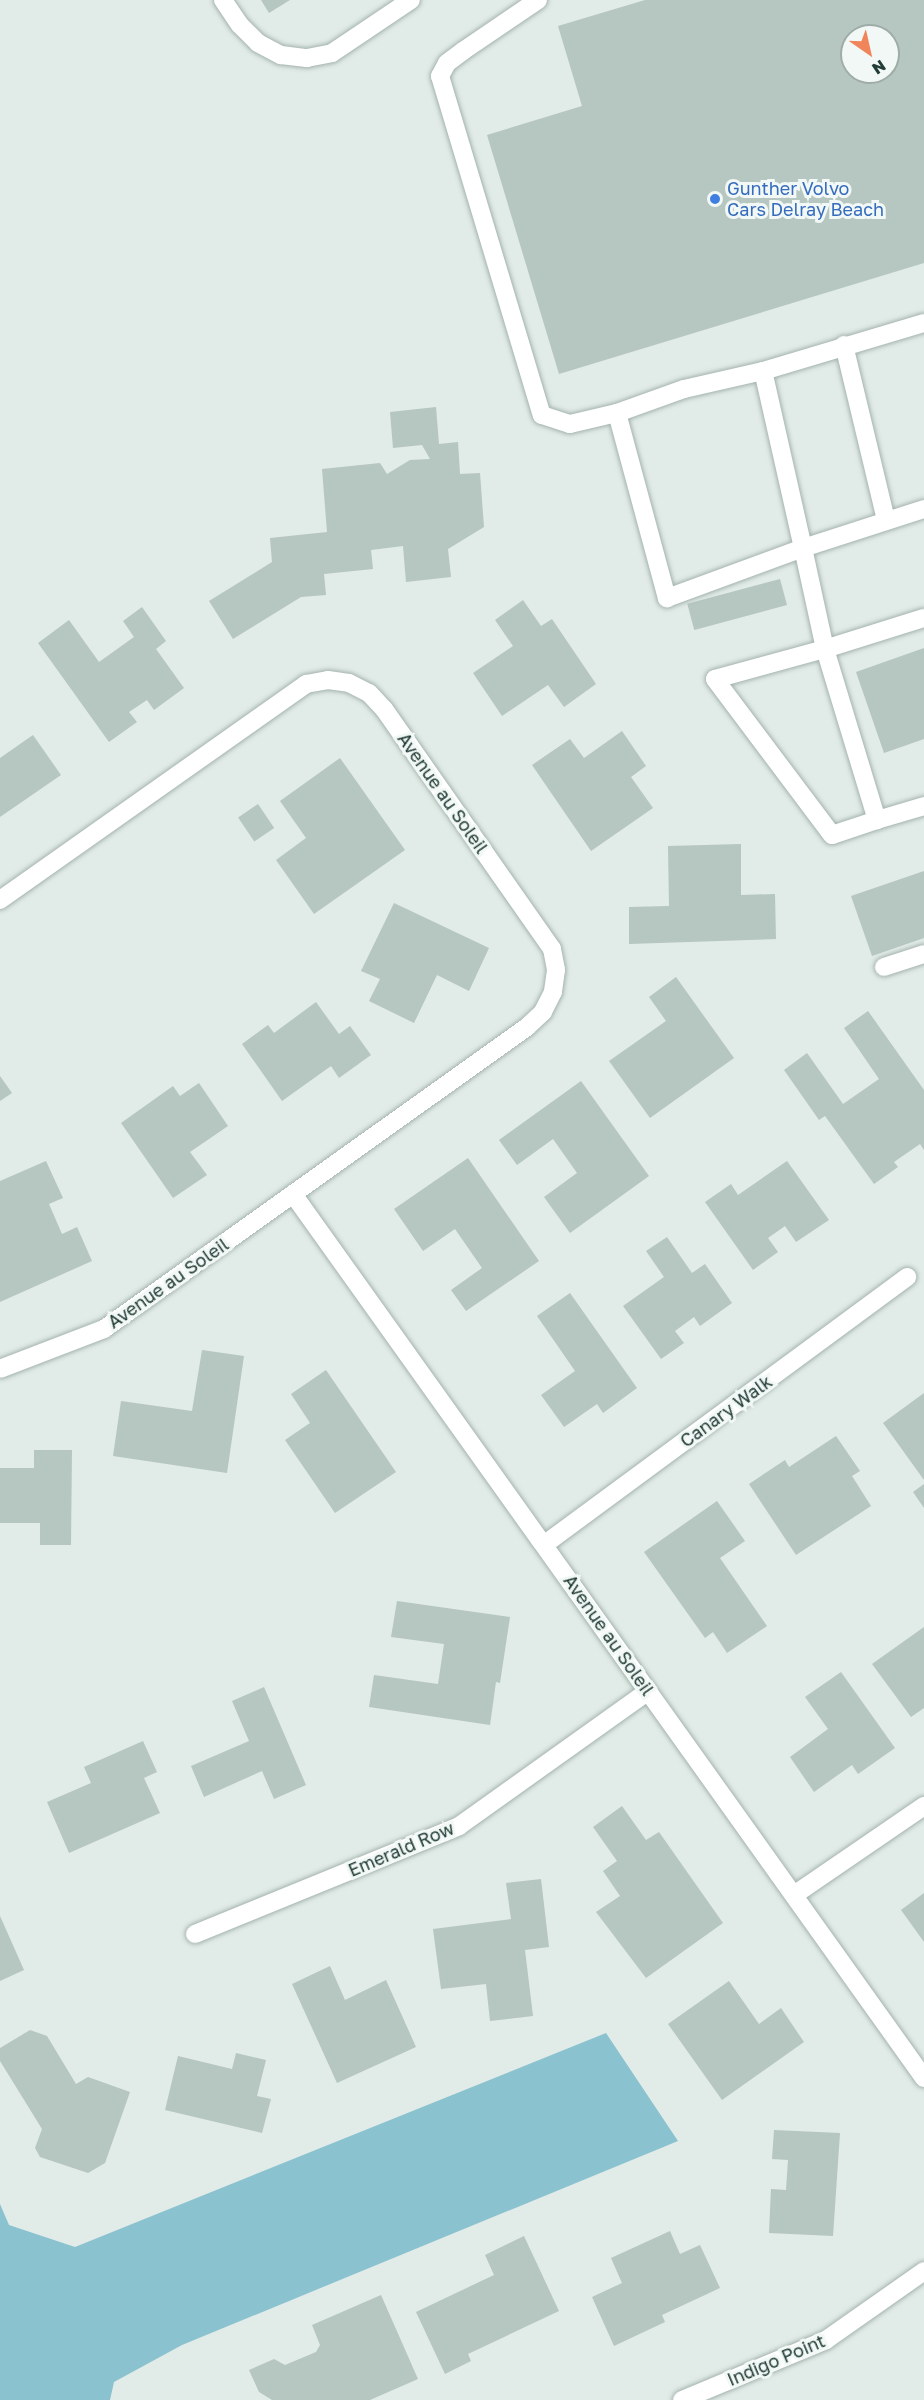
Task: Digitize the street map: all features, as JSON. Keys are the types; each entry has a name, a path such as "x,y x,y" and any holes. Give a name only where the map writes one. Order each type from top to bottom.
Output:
{"street":[{"path":"223,0 240,25 258,43 281,55 307,58 332,52 411,0"},
{"path":"538,0 447,63 440,76 542,415 570,424 617,413 684,389 763,370 924,324"},
{"path":"844,345 886,520"},
{"path":"763,370 825,649 877,820"},
{"path":"617,413 668,598 803,548 924,508"},
{"path":"924,618 825,649 715,679 831,835 924,806"},
{"name":"Avenue au Soleil","path":"0,900 306,684 328,680 349,683 369,693 384,709 552,949 556,970 553,992 543,1012 527,1027 104,1329 0,1369"},
{"path":"884,967 924,954"},
{"name":"Avenue au Soleil","path":"293,1194 924,2078"},
{"name":"Canary Walk","path":"544,1544 907,1277"},
{"name":"Emerald Row","path":"195,1934 459,1826 648,1691"},
{"path":"794,1895 924,1806"},
{"name":"Indigo Point","path":"682,2400 826,2340 924,2271"}],"water":[{"path":"606,2033 678,2141 182,2345 114,2382 110,2400 0,2400 0,2204 9,2225 75,2247"}],"building":[{"path":"261,0 290,0 269,13"},
{"name":"Gunther Volvo Cars Delray Beach","path":"645,0 924,0 924,263 559,374 487,135 582,106 558,26"},
{"path":"436,407 439,444 458,442 460,474 480,473 484,527 448,549 451,577 406,582 403,546 371,550 373,569 324,574 326,595 301,597 233,639 209,601 272,562 270,538 327,532 322,469 380,463 387,474 410,460 430,459 422,445 393,448 390,412"},
{"path":"780,579 787,605 694,630 687,604"},
{"path":"523,600 541,626 552,619 596,684 564,707 548,685 502,716 473,673 513,646 495,620"},
{"path":"142,607 166,641 156,649 184,688 154,710 147,700 129,712 137,722 109,742 38,643 69,620 99,662 134,637 123,621"},
{"path":"924,648 924,739 884,753 856,672"},
{"path":"622,731 646,766 631,777 653,808 591,851 532,765 570,739 584,758"},
{"path":"33,735 61,775 0,817 0,758"},
{"path":"340,758 405,850 314,914 276,860 306,838 280,801"},
{"path":"258,804 274,828 254,841 238,817"},
{"path":"741,844 741,895 775,894 776,939 629,944 629,907 669,906 668,846"},
{"path":"924,871 924,938 872,956 851,896"},
{"path":"394,903 489,948 469,991 437,975 414,1023 369,1001 380,979 361,971"},
{"path":"676,977 734,1058 650,1118 609,1061 666,1021 649,997"},
{"path":"316,1002 339,1034 350,1026 371,1055 339,1078 331,1066 282,1101 242,1044 268,1025 274,1033"},
{"path":"868,1011 924,1090 924,1150 920,1144 894,1162 898,1167 874,1184 825,1116 819,1120 784,1070 807,1053 843,1104 879,1079 844,1028"},
{"path":"0,1076 12,1093 0,1101"},
{"path":"581,1081 649,1176 570,1233 544,1197 577,1173 553,1139 517,1165 499,1140"},
{"path":"199,1083 228,1126 190,1152 207,1175 173,1198 121,1123 173,1086 180,1096"},
{"path":"468,1158 539,1261 466,1311 451,1290 482,1268 455,1229 423,1251 394,1209"},
{"path":"46,1161 63,1198 49,1204 62,1234 77,1227 92,1261 0,1302 0,1181"},
{"path":"787,1161 829,1220 796,1242 785,1226 768,1238 778,1252 753,1270 705,1202 731,1184 738,1195"},
{"path":"667,1237 692,1273 705,1264 732,1303 700,1326 694,1317 675,1331 684,1343 661,1359 623,1306 664,1277 646,1251"},
{"path":"570,1293 637,1388 603,1413 597,1404 564,1427 541,1395 575,1371 537,1316"},
{"path":"202,1350 244,1356 227,1473 113,1456 121,1401 192,1411"},
{"path":"326,1370 396,1472 335,1513 285,1440 310,1423 291,1394"},
{"path":"924,1393 924,1480 883,1423"},
{"path":"836,1436 860,1471 852,1476 871,1506 796,1555 749,1484 785,1460 789,1467"},
{"path":"34,1450 72,1450 71,1545 40,1545 40,1523 0,1523 0,1468 34,1468"},
{"path":"924,1484 924,1508 913,1492"},
{"path":"717,1501 745,1541 720,1558 767,1626 727,1653 713,1632 705,1638 644,1552"},
{"path":"397,1601 510,1617 500,1683 496,1682 490,1725 369,1707 374,1675 438,1684 444,1644 391,1637"},
{"path":"924,1627 924,1708 911,1717 872,1664"},
{"path":"841,1672 895,1748 858,1774 852,1765 814,1792 790,1757 828,1729 805,1697"},
{"path":"264,1687 306,1785 274,1799 262,1771 204,1797 191,1766 249,1741 232,1701"},
{"path":"143,1741 157,1772 144,1778 160,1813 69,1853 47,1802 91,1783 84,1767"},
{"path":"622,1806 646,1840 659,1832 723,1923 646,1978 596,1912 620,1896 603,1871 617,1861 593,1827"},
{"path":"541,1879 549,1947 525,1950 533,2016 490,2021 486,1984 441,1989 433,1929 511,1919 506,1883"},
{"path":"924,1893 924,1942 901,1910"},
{"path":"0,1916 24,1970 0,1981"},
{"path":"330,1966 345,2000 386,1980 416,2047 337,2083 292,1984"},
{"path":"729,1981 759,2024 781,2008 804,2042 722,2100 668,2024"},
{"path":"30,2030 47,2036 76,2084 88,2077 130,2092 105,2163 88,2173 40,2157 35,2148 42,2129 0,2061 0,2048"},
{"path":"236,2053 266,2060 257,2096 271,2099 262,2133 165,2110 178,2056 232,2069"},
{"path":"774,2130 840,2133 833,2236 769,2233 771,2189 786,2190 788,2160 772,2159"},
{"path":"670,2231 680,2254 700,2245 720,2288 662,2315 665,2322 614,2346 592,2297 622,2283 611,2258"},
{"path":"524,2236 559,2311 468,2354 471,2361 445,2374 416,2312 494,2275 485,2255"},
{"path":"381,2295 418,2379 370,2400 272,2400 259,2392 249,2370 274,2359 285,2365 316,2352 320,2345 312,2325"}],"place":[{"name":"Gunther Volvo Cars Delray Beach","path":"715,199"}]}
